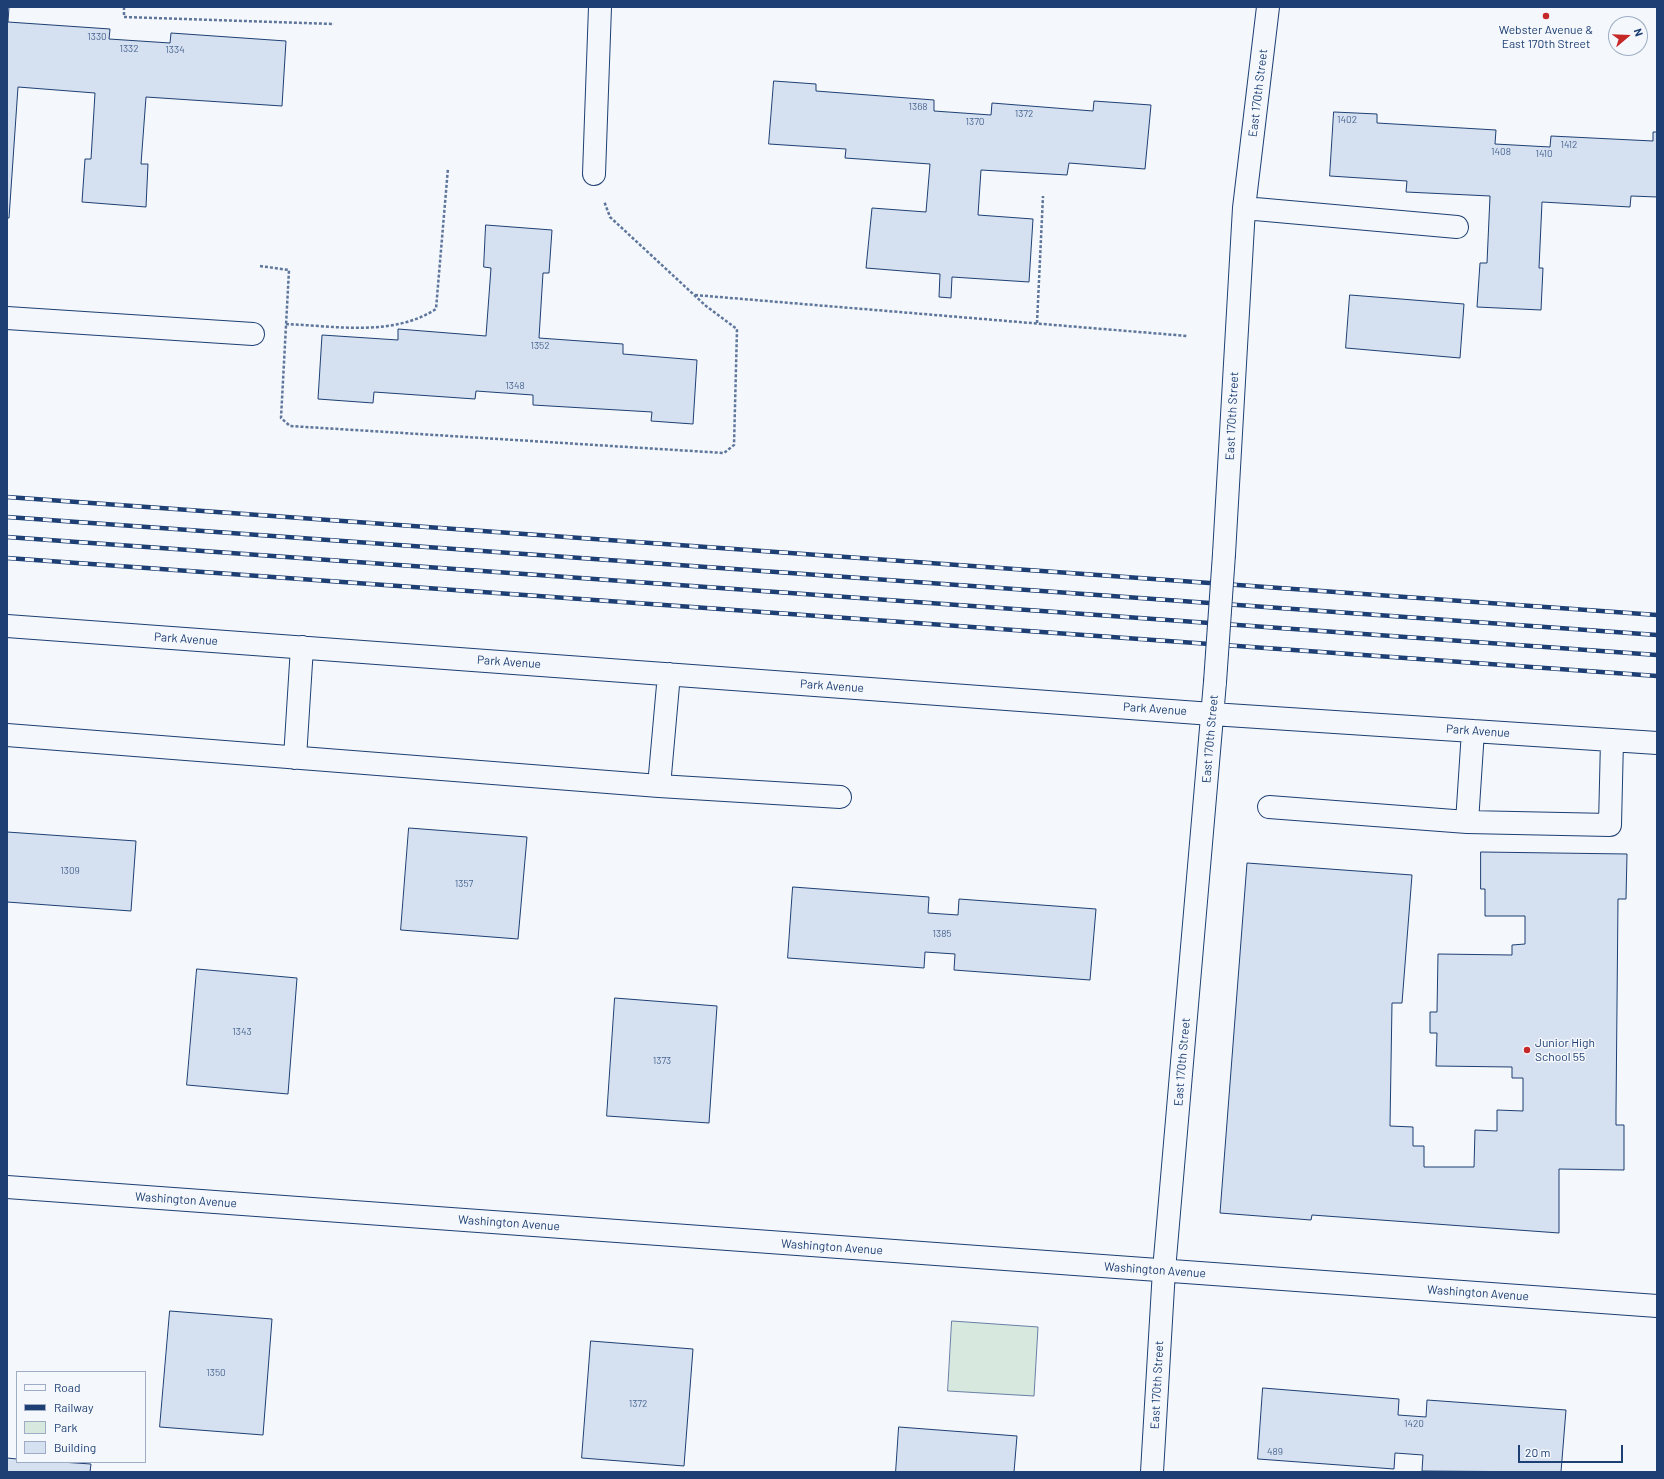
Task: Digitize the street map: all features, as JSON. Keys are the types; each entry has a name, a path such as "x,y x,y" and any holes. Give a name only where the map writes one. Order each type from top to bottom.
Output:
{"street":[{"path":"594,174 600,7"},
{"name":"East 170th Street","path":"1152,1472 1164,1270 1215,682 1244,208 1268,7"},
{"path":"1244,208 1457,227"},
{"path":"7,318 253,334"},
{"name":"Park Avenue","path":"7,626 1212,714 1657,743"},
{"path":"295,758 302,647"},
{"path":"659,786 669,674"},
{"path":"1467,822 1473,731"},
{"path":"7,735 659,786 840,797"},
{"path":"1269,807 1467,822 1610,825 1612,740"},
{"name":"Washington Avenue","path":"7,1187 1657,1306"}],"path":[{"path":"124,7 124,17 334,24"},
{"path":"286,324 376,328 422,318 436,309 448,168"},
{"path":"260,266 289,270 281,418 290,426 724,453 734,445 737,329 706,306 610,217 594,174"},
{"path":"1037,323 1043,196"},
{"path":"694,295 1187,336"}],"green space":[{"path":"952,1321 1038,1327 1034,1396 948,1391"}],"building":[{"path":"7,7 9,7 8,22 110,29 109,39 170,43 171,33 286,41 282,106 146,97 141,164 148,164 146,207 82,202 85,159 91,159 95,93 18,87 9,218 7,218"},
{"path":"774,81 816,84 816,91 934,100 934,111 991,115 992,103 1093,111 1094,101 1151,105 1145,169 1069,163 1067,175 981,170 978,215 1033,219 1029,282 952,277 951,298 939,297 940,274 866,268 872,208 926,212 930,164 845,158 846,149 769,144"},
{"path":"1334,112 1377,114 1377,123 1496,130 1495,144 1550,147 1551,136 1653,141 1653,132 1657,132 1657,197 1631,196 1630,207 1542,202 1539,268 1543,268 1541,310 1477,307 1480,263 1487,263 1490,196 1406,192 1407,181 1330,176"},
{"path":"486,225 552,230 549,273 543,273 539,338 623,344 623,354 697,360 693,424 651,421 652,412 533,405 533,395 476,391 475,399 374,392 373,403 318,399 322,335 398,340 398,329 486,336 491,268 484,267"},
{"path":"1350,295 1464,304 1460,358 1346,348"},
{"path":"409,828 527,837 518,939 401,930"},
{"path":"7,832 136,841 131,911 7,902"},
{"name":"Junior High School 55","path":"1481,852 1627,854 1626,899 1618,899 1616,1125 1624,1125 1624,1170 1559,1169 1559,1233 1312,1215 1311,1220 1220,1213 1247,863 1412,875 1402,1003 1392,1003 1390,1126 1413,1127 1413,1146 1424,1146 1424,1167 1474,1167 1475,1130 1497,1131 1497,1110 1523,1111 1523,1078 1512,1078 1512,1067 1436,1066 1437,1033 1430,1033 1430,1012 1437,1012 1438,954 1512,955 1512,945 1525,944 1525,916 1485,916 1485,889 1481,889"},
{"path":"793,887 929,897 928,913 958,915 959,899 1096,909 1090,980 954,970 955,954 925,952 924,968 788,958"},
{"path":"197,969 297,978 288,1094 187,1085"},
{"path":"615,998 717,1006 709,1123 607,1116"},
{"path":"170,1311 272,1319 263,1435 160,1427"},
{"path":"591,1341 693,1349 684,1466 582,1458"},
{"path":"1263,1388 1399,1399 1398,1415 1426,1417 1427,1400 1566,1410 1561,1472 1422,1471 1423,1455 1395,1453 1394,1469 1258,1459"},
{"path":"899,1427 1017,1436 1014,1472 896,1472"},
{"path":"7,1458 16,1459 16,1463 91,1464 90,1472 7,1472"}],"railway":[{"path":"7,497 1657,615"},
{"path":"7,517 1657,635"},
{"path":"7,537 1657,655"},
{"path":"7,558 1657,676"}],"place":[{"name":"Webster Avenue & East 170th Street","path":"1546,16"},
{"name":"Junior High School 55","path":"1527,1050"}]}
